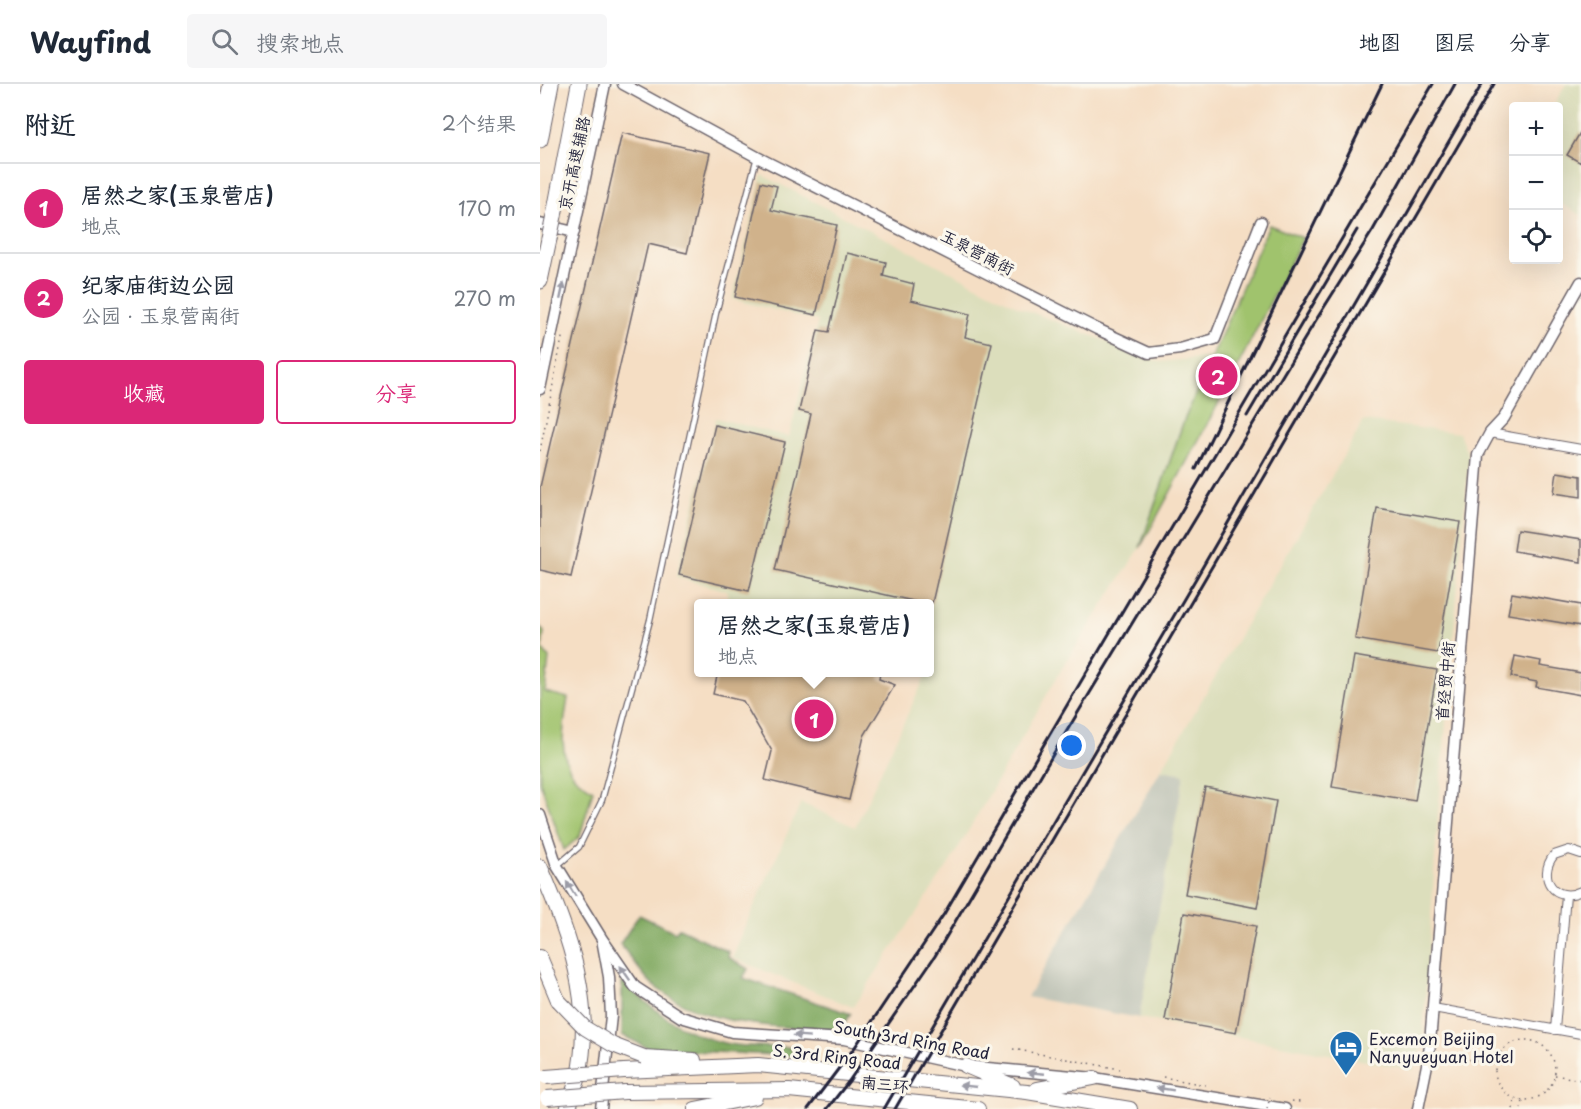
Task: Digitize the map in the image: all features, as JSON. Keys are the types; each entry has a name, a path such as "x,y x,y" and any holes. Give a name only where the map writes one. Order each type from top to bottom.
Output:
{"highway":[{"path":"540,140 551,84"},
{"path":"540,280 579,84"},
{"path":"540,867 578,970 583,1005 583,1041 578,1077 568,1109"},
{"path":"540,957 558,1000 585,1028 613,1045 644,1057 758,1065"},
{"name":"S. 3rd Ring Road","path":"543,1077 758,1065 1027,1092 1130,1109"},
{"path":"966,1066 1027,1092 1094,1078"},
{"path":"544,1098 625,1092 789,1090"},
{"path":"695,1109 789,1090"},
{"name":"南三环","path":"789,1090 977,1109"}],"street":[{"name":"京开高速辅路","path":"540,389 605,84"},
{"name":"玉泉营南街","path":"623,84 758,157 1097,329 1149,353 1180,349 1215,339 1261,222"},
{"path":"540,224 574,232"},
{"name":"首经贸中街","path":"1418,1109 1429,1052 1478,455 1490,434 1504,418 1581,282"},
{"path":"1490,434 1581,449"},
{"name":"South 3rd Ring Road","path":"540,815 556,866 635,987 681,1017 732,1032 844,1039 966,1066 1094,1078 1285,1109"},
{"path":"1581,854 1569,850 1561,851 1554,855 1546,868 1549,883 1554,889 1566,895 1581,891"},
{"path":"1555,1030 1566,895"},
{"path":"601,1109 611,1016 609,977 602,939"},
{"path":"1433,1008 1581,1034"}],"lane":[{"path":"556,866 579,847 602,801 650,620 716,313 758,157"}],"path":[{"path":"1532,1041 1549,1052 1553,1060 1554,1075 1548,1089 1541,1096 1523,1100 1504,1092 1495,1074 1495,1064 1505,1047 1513,1042 1532,1041"},
{"path":"1013,1049 1120,1069"},
{"path":"1429,1052 1495,1064"},
{"path":"1554,1075 1581,1080"},
{"path":"1163,1077 1208,1085"},
{"path":"1267,1109 1270,1097"},
{"path":"1513,1109 1515,1098"},
{"path":"1521,1109 1523,1100"}],"shaded area":[{"path":"1566,84 1581,84 1581,215 1563,204 1563,102 1555,102"},
{"path":"762,175 1021,308 1160,362 1212,357 1183,423 1140,548 1064,665 949,864 853,1007 733,958 742,933 801,803 855,827 925,677 934,677 934,599 727,599 728,591 676,577 716,418 789,437 818,321 732,299"},
{"path":"1364,421 1459,433 1469,457 1438,815 1422,1046 1413,1070 1139,1018 1184,774 1161,770"},
{"path":"1161,770 1184,774 1139,1018 1027,997"}],"green space":[{"path":"1269,225 1303,238 1223,395 1140,548 1183,423"},
{"path":"540,627 544,632 542,649 549,658 545,692 568,698 563,738 565,758 574,776 593,790 580,836 564,850 540,782"},
{"path":"639,915 675,932 679,928 729,952 728,957 748,969 743,978 851,1014 839,1031 791,1028 723,1019 679,1002 653,985 620,944"},
{"path":"622,981 668,1019 694,1033 732,1045 789,1047 794,1056 650,1049 622,1035"}],"building":[{"path":"1581,131 1581,163 1567,155"},
{"path":"622,133 710,153 687,253 648,244 571,577 540,570 540,487"},
{"path":"761,182 777,186 771,210 837,225 816,315 735,297"},
{"path":"847,253 886,262 883,276 914,284 911,300 970,314 965,337 992,343 933,599 904,599 775,570 811,414 799,411 818,330 829,332"},
{"path":"715,425 785,442 749,591 679,575"},
{"path":"1557,472 1581,476 1581,497 1554,493"},
{"path":"1377,508 1460,522 1438,653 1355,639"},
{"path":"1517,530 1581,540 1581,562 1514,551"},
{"path":"1512,593 1581,605 1581,626 1508,614"},
{"path":"1354,656 1437,670 1415,801 1332,787"},
{"path":"1515,656 1541,661 1540,666 1581,673 1581,695 1536,687 1537,682 1511,677"},
{"path":"717,677 879,677 879,679 895,685 864,736 849,800 765,780 772,751 743,701 713,694"},
{"path":"1205,787 1276,801 1257,908 1185,894"},
{"path":"1184,913 1256,926 1236,1033 1165,1020"}],"railway":[{"path":"1196,469 1382,84"},
{"path":"808,1109 855,1047 944,914 1433,84"},
{"path":"827,1109 849,1081 935,956 1065,734 1373,230 1455,84"},
{"path":"884,1109 1195,580 1482,84"},
{"path":"895,1109 1494,84"},
{"path":"1247,416 1357,230"}],"place":[{"name":"纪家庙街边公园","path":"1218,376"},
{"name":"居然之家(玉泉营店)","path":"814,719"},
{"name":"Excemon Beijing Nanyueyuan Hotel","path":"1346,1076"}]}
